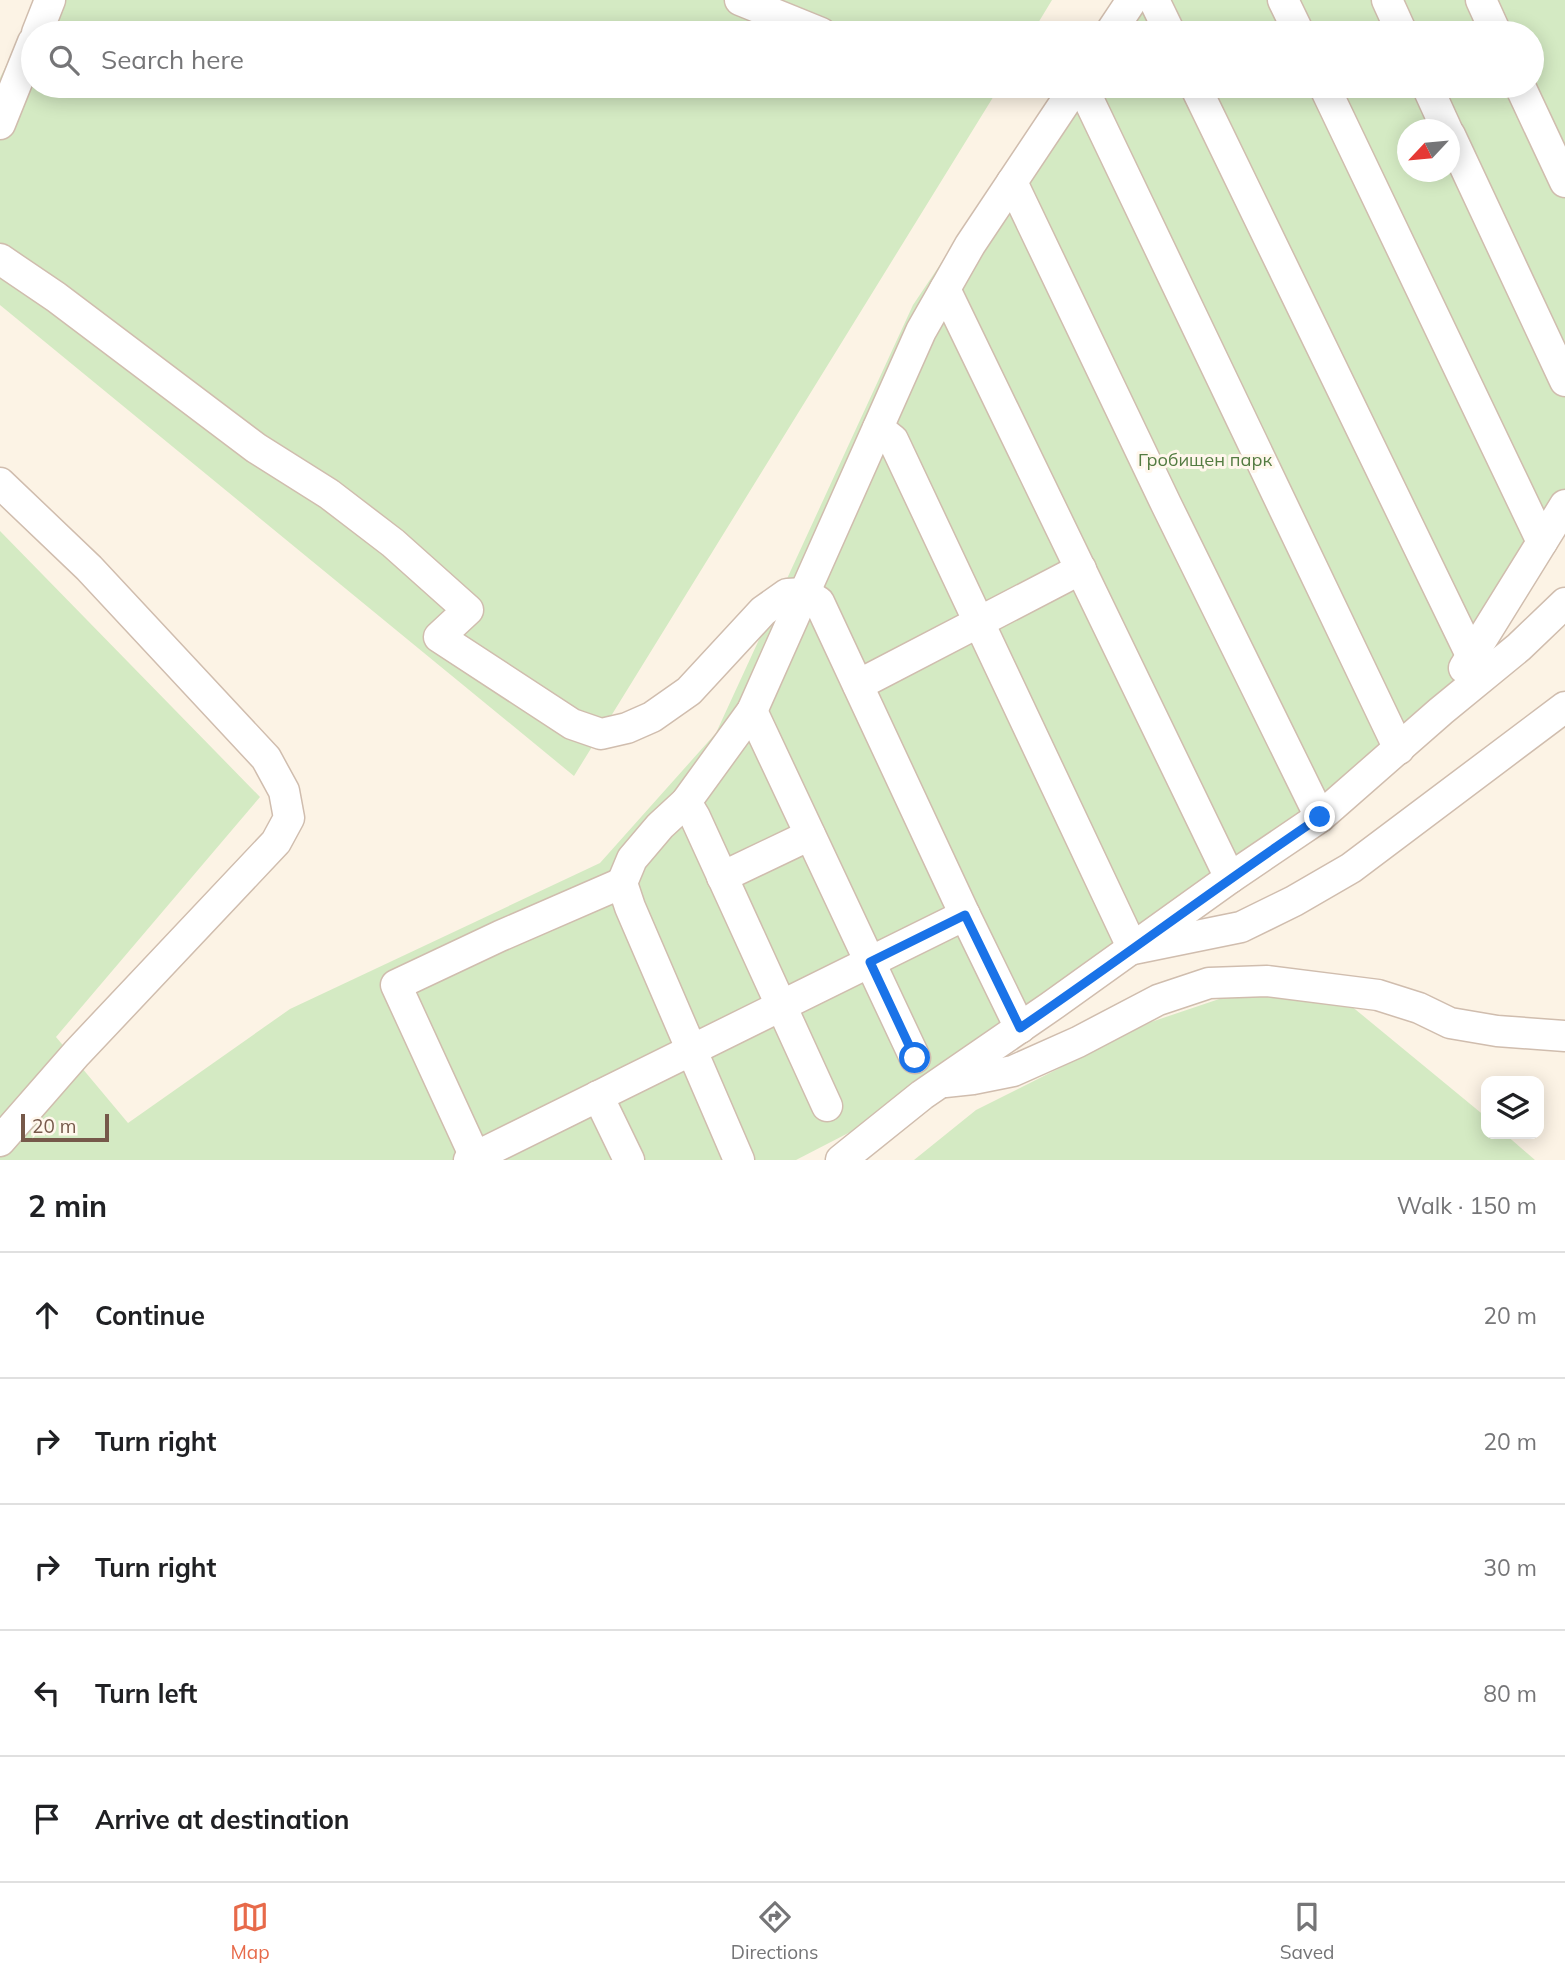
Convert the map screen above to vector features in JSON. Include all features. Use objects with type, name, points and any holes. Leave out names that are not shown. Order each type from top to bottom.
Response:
[{"type":"street","points":[[42,21],[50,0]]},
{"type":"street","points":[[740,0],[792,21]]},
{"type":"street","points":[[1118,21],[1132,0]]},
{"type":"street","points":[[1154,0],[1164,21]]},
{"type":"street","points":[[1283,0],[1293,21]]},
{"type":"street","points":[[1387,0],[1397,21]]},
{"type":"street","points":[[1480,0],[1490,21]]},
{"type":"street","points":[[0,124],[21,72]]},
{"type":"street","points":[[739,1160],[622,883],[632,859],[660,826],[686,803],[751,711],[921,331],[970,245],[1068,98]]},
{"type":"street","points":[[1088,98],[1399,749]]},
{"type":"street","points":[[1201,98],[1471,655]]},
{"type":"street","points":[[1330,98],[1542,542]]},
{"type":"street","points":[[1432,98],[1442,119]]},
{"type":"street","points":[[1526,98],[1565,182]]},
{"type":"street","points":[[1460,156],[1565,382]]},
{"type":"street","points":[[1012,182],[1160,492],[1320,817]]},
{"type":"street","points":[[0,259],[256,448],[329,494],[393,543],[468,610],[439,637],[572,724],[601,734],[627,728],[652,717],[689,691],[763,611],[787,594],[805,593],[819,602],[1020,1028]]},
{"type":"street","points":[[945,289],[1230,878]]},
{"type":"street","points":[[878,428],[892,440],[1133,949]]},
{"type":"street","points":[[0,483],[89,568],[266,758],[284,791],[289,818],[276,842],[76,1054],[0,1141]]},
{"type":"street","points":[[1441,711],[1471,655],[1565,505]]},
{"type":"street","points":[[858,685],[1081,569]]},
{"type":"street","points":[[841,1160],[940,1082],[1320,817],[1519,647],[1565,603]]},
{"type":"street","points":[[1133,949],[1241,927],[1294,901],[1351,868],[1565,707]]},
{"type":"street","points":[[751,711],[915,1058]]},
{"type":"street","points":[[686,803],[695,817],[827,1106]]},
{"type":"street","points":[[722,877],[810,835]]},
{"type":"street","points":[[622,883],[396,985],[472,1158],[965,915]]},
{"type":"street","points":[[940,1082],[973,1079],[1013,1070],[1079,1042],[1158,1000],[1209,983],[1267,981],[1378,995],[1450,1023],[1497,1031],[1565,1036]]},
{"type":"street","points":[[598,1096],[629,1160]]},
{"type":"green space","points":[[38,0],[1052,0],[1039,21],[28,21]]},
{"type":"green space","name":"Гробищен парк","points":[[1118,0],[1565,0],[1565,505],[1441,711],[922,1095],[796,1160],[0,1160],[0,531],[260,797],[56,1037],[128,1123],[290,1009],[600,863],[716,733],[913,305],[1052,98],[1544,98],[1544,21],[1104,21]]},
{"type":"green space","points":[[21,35],[21,98],[993,98],[574,776],[0,305],[0,78]]},
{"type":"green space","points":[[1240,992],[1350,1005],[1481,1113],[1481,1139],[1511,1139],[1535,1160],[914,1160],[976,1110],[1151,1022]]},
{"type":"route","points":[[915,1058],[870,962],[965,915],[1020,1028],[1320,817]]}]
